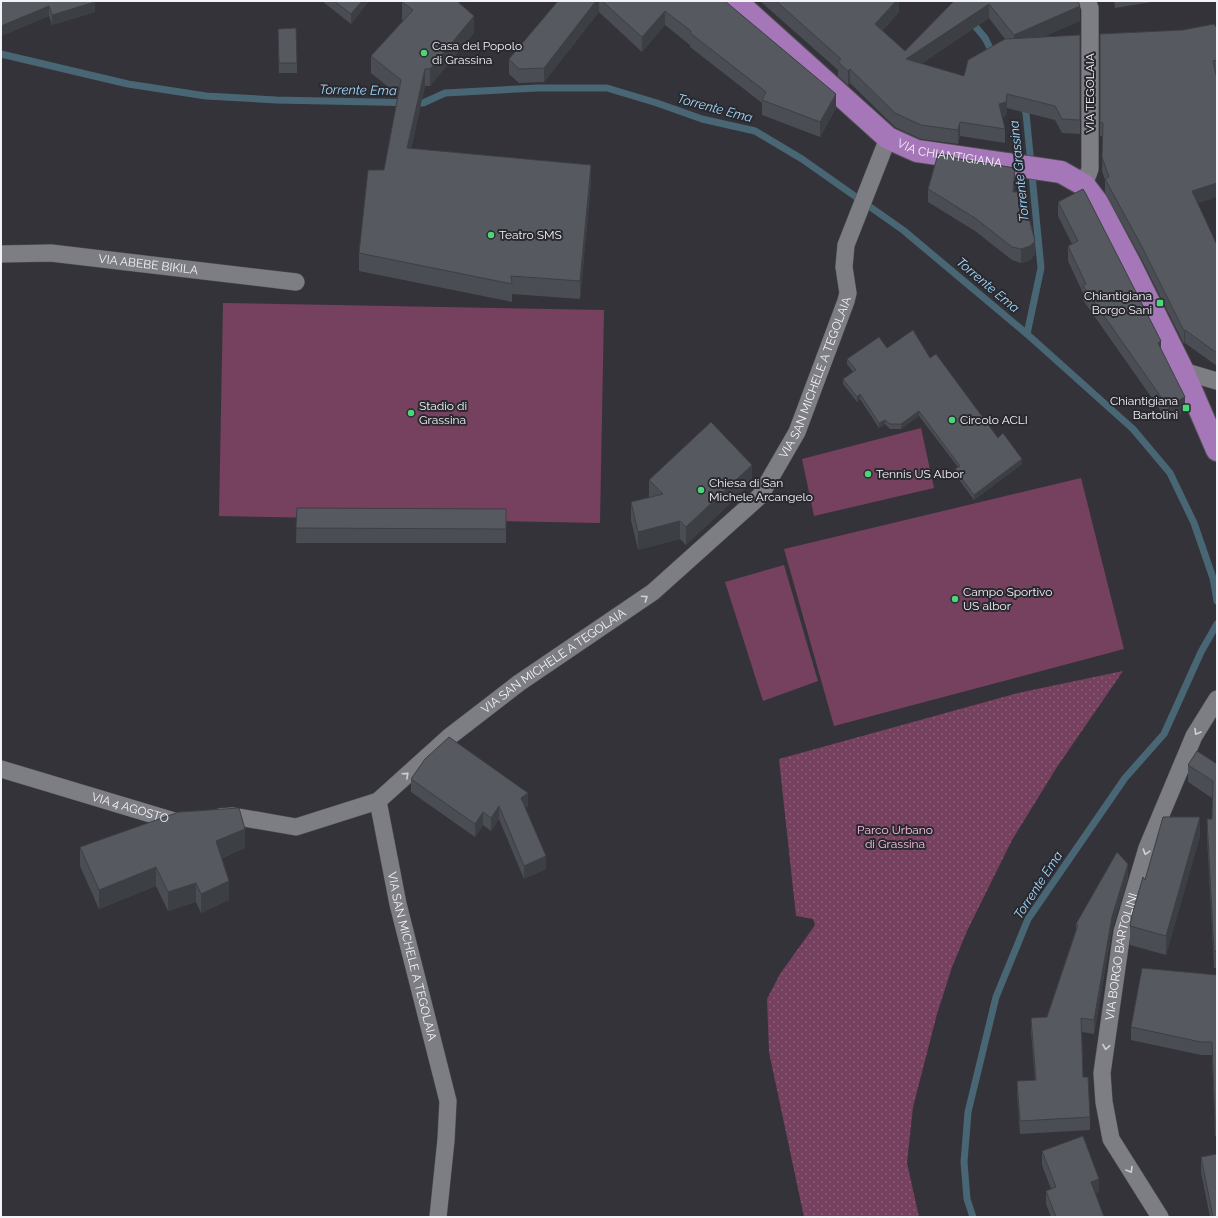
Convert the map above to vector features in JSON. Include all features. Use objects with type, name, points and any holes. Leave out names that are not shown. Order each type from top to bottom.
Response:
[{"type":"main road","name":"VIA CHIANTIGIANA","points":[[736,1],[888,138],[917,151],[1061,172],[1084,185],[1097,202],[1130,264],[1183,371],[1217,450]]},
{"type":"street","name":"VIA TEGOLAIA","points":[[1084,185],[1090,170],[1090,8],[1088,1]]},
{"type":"street","name":"VIA SAN MICHELE A TEGOLAIA","points":[[438,1217],[446,1140],[448,1101],[398,904],[378,801],[449,737],[519,683],[653,592],[760,496],[797,432],[846,301],[848,293],[844,267],[846,245],[852,234],[888,138]]},
{"type":"street","name":"VIA ABEBE BIKILA","points":[[1,254],[51,253],[296,282]]},
{"type":"street","points":[[1183,371],[1217,381]]},
{"type":"street","name":"VIA BORGO BARTOLINI","points":[[1160,1217],[1111,1139],[1104,1102],[1102,1073],[1122,932],[1148,848],[1194,736],[1217,698]]},
{"type":"street","name":"VIA 4 AGOSTO","points":[[1,769],[174,821],[233,816],[296,827],[378,801]]},
{"type":"green space","name":"Stadio di Grassina","points":[[223,303],[604,310],[600,523],[219,516]]},
{"type":"green space","name":"Tennis US Albor","points":[[921,428],[934,488],[814,516],[802,459]]},
{"type":"green space","name":"Campo Sportivo US albor","points":[[1081,478],[1124,649],[834,726],[784,549]]},
{"type":"green space","points":[[784,565],[818,681],[763,701],[725,582]]},
{"type":"green space","name":"Parco Urbano di Grassina","points":[[1123,671],[1057,767],[1012,840],[967,931],[952,967],[937,1014],[913,1107],[907,1163],[919,1217],[804,1217],[769,1052],[767,999],[780,974],[815,925],[813,919],[796,916],[779,759],[1018,693]]},
{"type":"building","points":[[1,1],[95,2],[52,15],[49,6],[1,26]]},
{"type":"building","points":[[334,1],[362,1],[351,14]]},
{"type":"building","points":[[402,1],[457,1],[474,16],[430,69],[425,69],[407,148],[591,165],[580,281],[511,276],[512,284],[359,253],[368,170],[384,170],[401,80],[371,56],[413,10]]},
{"type":"building","points":[[558,1],[596,1],[544,68],[519,69],[509,59]]},
{"type":"building","points":[[602,1],[725,1],[836,94],[820,122],[762,100],[766,92],[690,33],[691,31],[665,11],[642,37]]},
{"type":"building","points":[[776,1],[896,1],[875,24],[905,51],[954,1],[1078,1],[1080,6],[1014,35],[989,4],[906,59],[964,76],[968,60],[1005,39],[1080,35],[1080,120],[1062,119],[1055,106],[1007,94],[1006,102],[999,104],[1005,129],[960,122],[958,130],[921,125],[895,113],[850,69],[848,71],[838,62],[841,59]]},
{"type":"building","points":[[1214,24],[1217,27],[1217,60],[1213,61],[1217,79],[1217,183],[1192,191],[1216,243],[1217,242],[1217,353],[1185,330],[1184,331],[1141,245],[1105,179],[1109,177],[1102,157],[1103,123],[1100,122],[1100,34],[1183,30]]},
{"type":"building","points":[[296,28],[297,63],[279,63],[278,29]]},
{"type":"building","points":[[938,154],[1015,168],[1013,192],[1022,192],[1035,241],[1030,246],[1021,249],[1012,247],[975,218],[928,189]]},
{"type":"building","points":[[1083,189],[1161,341],[1158,343],[1185,397],[1168,407],[1083,286],[1086,284],[1068,246],[1078,241],[1058,202]]},
{"type":"building","name":"Circolo ACLI","points":[[913,330],[930,358],[936,354],[998,438],[1003,433],[1022,459],[974,495],[955,469],[960,466],[919,411],[901,424],[890,424],[885,420],[879,423],[860,394],[857,397],[843,379],[856,370],[847,359],[879,337],[887,348]]},
{"type":"building","name":"Chiesa di San Michele Arcangelo","points":[[711,422],[752,465],[686,527],[680,521],[638,532],[631,502],[663,494],[649,480]]},
{"type":"building","points":[[297,508],[506,509],[506,529],[296,528]]},
{"type":"building","points":[[449,737],[528,793],[521,798],[546,856],[524,866],[499,806],[491,818],[483,812],[475,824],[411,779],[425,759]]},
{"type":"building","points":[[1197,751],[1217,764],[1217,952],[1214,951],[1207,819],[1212,819],[1213,781],[1188,765]]},
{"type":"building","points":[[239,808],[245,829],[216,841],[229,881],[201,894],[196,883],[168,892],[156,867],[99,890],[80,847],[179,812]]},
{"type":"building","points":[[1163,817],[1200,817],[1166,936],[1130,926],[1143,877],[1145,880]]},
{"type":"building","points":[[1117,852],[1128,864],[1112,917],[1094,1020],[1081,1018],[1083,1077],[1088,1077],[1090,1117],[1020,1121],[1017,1081],[1036,1080],[1031,1018],[1047,1017],[1078,925],[1076,924]]},
{"type":"building","points":[[1142,968],[1217,975],[1217,1123],[1215,1123],[1212,1042],[1201,1042],[1131,1027]]},
{"type":"building","points":[[1083,1136],[1099,1179],[1091,1182],[1104,1217],[1056,1217],[1046,1191],[1056,1187],[1042,1151]]},
{"type":"building","points":[[1217,1154],[1217,1217],[1213,1217],[1201,1157]]},
{"type":"waterway","name":"Torrente Grassina","points":[[970,20],[985,38],[994,56]]},
{"type":"waterway","name":"Torrente Ema","points":[[1,54],[128,84],[206,96],[276,100],[423,103],[445,93],[538,88],[607,88],[657,103],[702,119],[755,131],[802,159],[903,230],[1027,334],[1133,429],[1170,473],[1194,523],[1213,578],[1217,601]]},
{"type":"waterway","name":"Torrente Grassina","points":[[1022,105],[1026,113],[1041,268],[1027,334]]},
{"type":"waterway","name":"Torrente Ema","points":[[973,1217],[967,1199],[964,1162],[968,1112],[996,997],[1028,919],[1125,778],[1164,734],[1201,652],[1217,624]]},
{"type":"place","name":"Casa del Popolo di Grassina","points":[[424,53]]},
{"type":"place","name":"Teatro SMS","points":[[491,235]]},
{"type":"place","name":"Chiantigiana Borgo Sani","points":[[1160,303]]},
{"type":"place","name":"Chiantigiana Bartolini","points":[[1186,408]]},
{"type":"place","name":"Stadio di Grassina","points":[[411,413]]},
{"type":"place","name":"Circolo ACLI","points":[[952,420]]},
{"type":"place","name":"Tennis US Albor","points":[[868,474]]},
{"type":"place","name":"Chiesa di San Michele Arcangelo","points":[[701,490]]},
{"type":"place","name":"Campo Sportivo US albor","points":[[955,599]]}]
